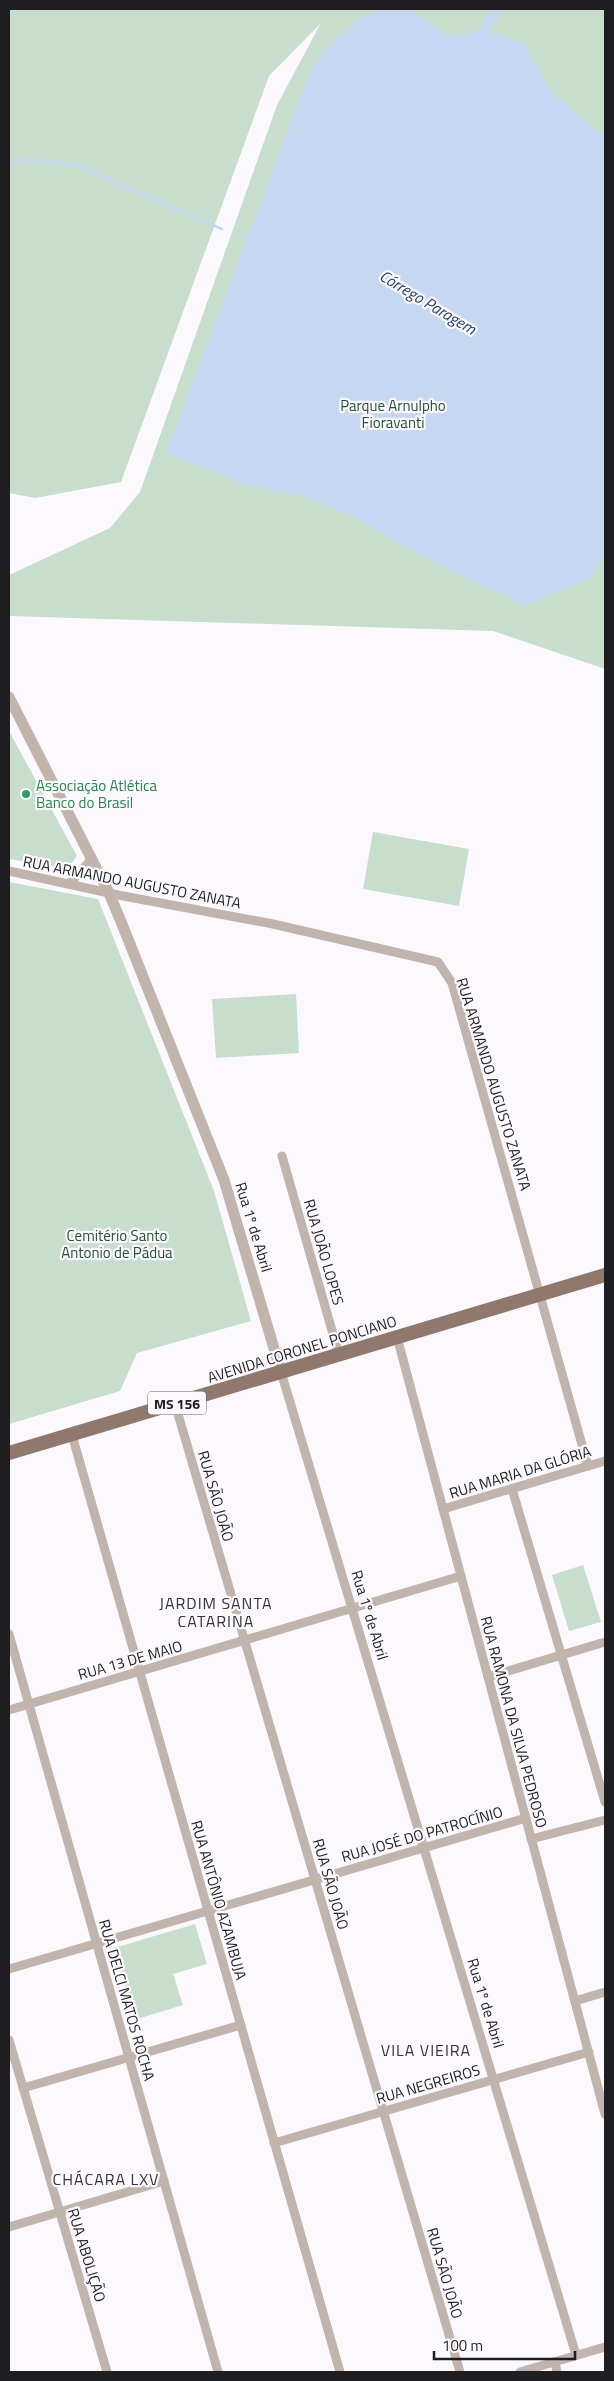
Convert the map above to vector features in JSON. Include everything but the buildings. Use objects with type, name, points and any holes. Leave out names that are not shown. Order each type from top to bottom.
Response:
[{"type":"main road","name":"AVENIDA CORONEL PONCIANO","points":[[9,1454],[605,1275]]},
{"type":"street","name":"Rua 1º de Abril","points":[[9,697],[109,893],[224,1180],[576,2356]]},
{"type":"street","points":[[70,883],[91,860]]},
{"type":"street","name":"RUA ARMANDO AUGUSTO ZANATA","points":[[9,871],[109,893],[273,924],[438,962],[452,983],[588,1466]]},
{"type":"street","name":"RUA JOÃO LOPES","points":[[282,1156],[339,1355]]},
{"type":"street","name":"RUA RAMONA DA SILVA PEDROSO","points":[[397,1337],[605,2114]]},
{"type":"street","name":"RUA SÃO JOÃO","points":[[175,1404],[460,2372]]},
{"type":"street","name":"RUA ANTÔNIO AZAMBUJA","points":[[72,1434],[340,2372]]},
{"type":"street","name":"RUA MARIA DA GLÓRIA","points":[[443,1509],[605,1461]]},
{"type":"street","points":[[512,1489],[605,1802]]},
{"type":"street","name":"RUA 13 DE MAIO","points":[[9,1710],[461,1576]]},
{"type":"street","name":"RUA DELCI MATOS ROCHA","points":[[9,1634],[218,2372]]},
{"type":"street","points":[[488,1677],[605,1642]]},
{"type":"street","name":"RUA JOSÉ DO PATROCÍNIO","points":[[9,1969],[526,1818]]},
{"type":"street","points":[[531,1839],[605,1820]]},
{"type":"street","points":[[575,2001],[605,1992]]},
{"type":"street","points":[[23,2088],[240,2025]]},
{"type":"street","name":"RUA ABOLIÇÃO","points":[[9,2040],[108,2372]]},
{"type":"street","name":"RUA NEGREIROS","points":[[274,2143],[588,2052]]},
{"type":"street","points":[[9,2227],[164,2181]]},
{"type":"street","points":[[520,2372],[605,2347]]},
{"type":"street","points":[[554,2362],[557,2372]]},
{"type":"green space","name":"Parque Arnulpho Fioravanti","points":[[9,9],[605,9],[605,669],[493,631],[9,616],[9,575],[110,528],[140,492],[277,105],[321,23],[269,76],[121,482],[35,498],[9,493]]},
{"type":"green space","name":"Associação Atlética Banco do Brasil","points":[[9,731],[77,856],[67,869],[9,859]]},
{"type":"green space","points":[[373,832],[469,849],[459,906],[363,889]]},
{"type":"green space","name":"Cemitério Santo Antonio de Pádua","points":[[9,882],[98,899],[214,1191],[251,1321],[137,1353],[120,1391],[9,1424]]},
{"type":"green space","points":[[296,994],[299,1053],[216,1058],[212,999]]},
{"type":"green space","points":[[583,1565],[601,1622],[569,1631],[552,1575]]},
{"type":"green space","points":[[195,1924],[207,1964],[173,1974],[183,2005],[134,2020],[114,1948]]},
{"type":"water","name":"Parque Arnulpho Fioravanti","points":[[390,9],[408,9],[448,35],[484,30],[524,43],[551,92],[605,137],[605,554],[589,579],[523,606],[504,594],[479,585],[392,540],[355,517],[305,497],[245,485],[166,453],[312,66],[336,39],[366,15]]},
{"type":"waterway","points":[[484,30],[497,9]]},
{"type":"waterway","name":"Córrego Paragem","points":[[9,161],[21,159],[76,165],[222,229]]},
{"type":"waterway","name":"Córrego Paragem","points":[[243,236],[251,239]]},
{"type":"place","name":"Associação Atlética Banco do Brasil","points":[[26,794]]},
{"type":"district","name":"JARDIM SANTA CATARINA","points":[[216,1612]]},
{"type":"district","name":"VILA VIEIRA","points":[[426,2050]]},
{"type":"district","name":"CHÁCARA LXV","points":[[106,2179]]}]
